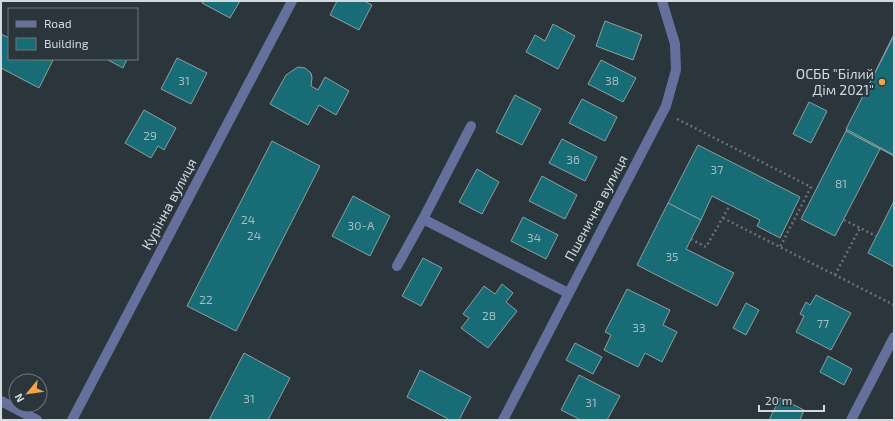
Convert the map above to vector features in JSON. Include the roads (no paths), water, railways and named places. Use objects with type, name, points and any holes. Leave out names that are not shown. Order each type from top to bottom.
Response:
[{"type":"street","name":"Курінна вулиця","points":[[72,420],[292,1]]},
{"type":"street","name":"Пшенична вулиця","points":[[503,420],[663,112],[676,70],[675,44],[662,1]]},
{"type":"street","points":[[397,266],[472,126]]},
{"type":"street","points":[[423,219],[568,293]]},
{"type":"street","points":[[851,420],[894,337]]},
{"type":"street","points":[[1,401],[37,420]]},
{"type":"place","name":"ОСББ \"Білий Дім 2021\"","points":[[882,82]]}]
